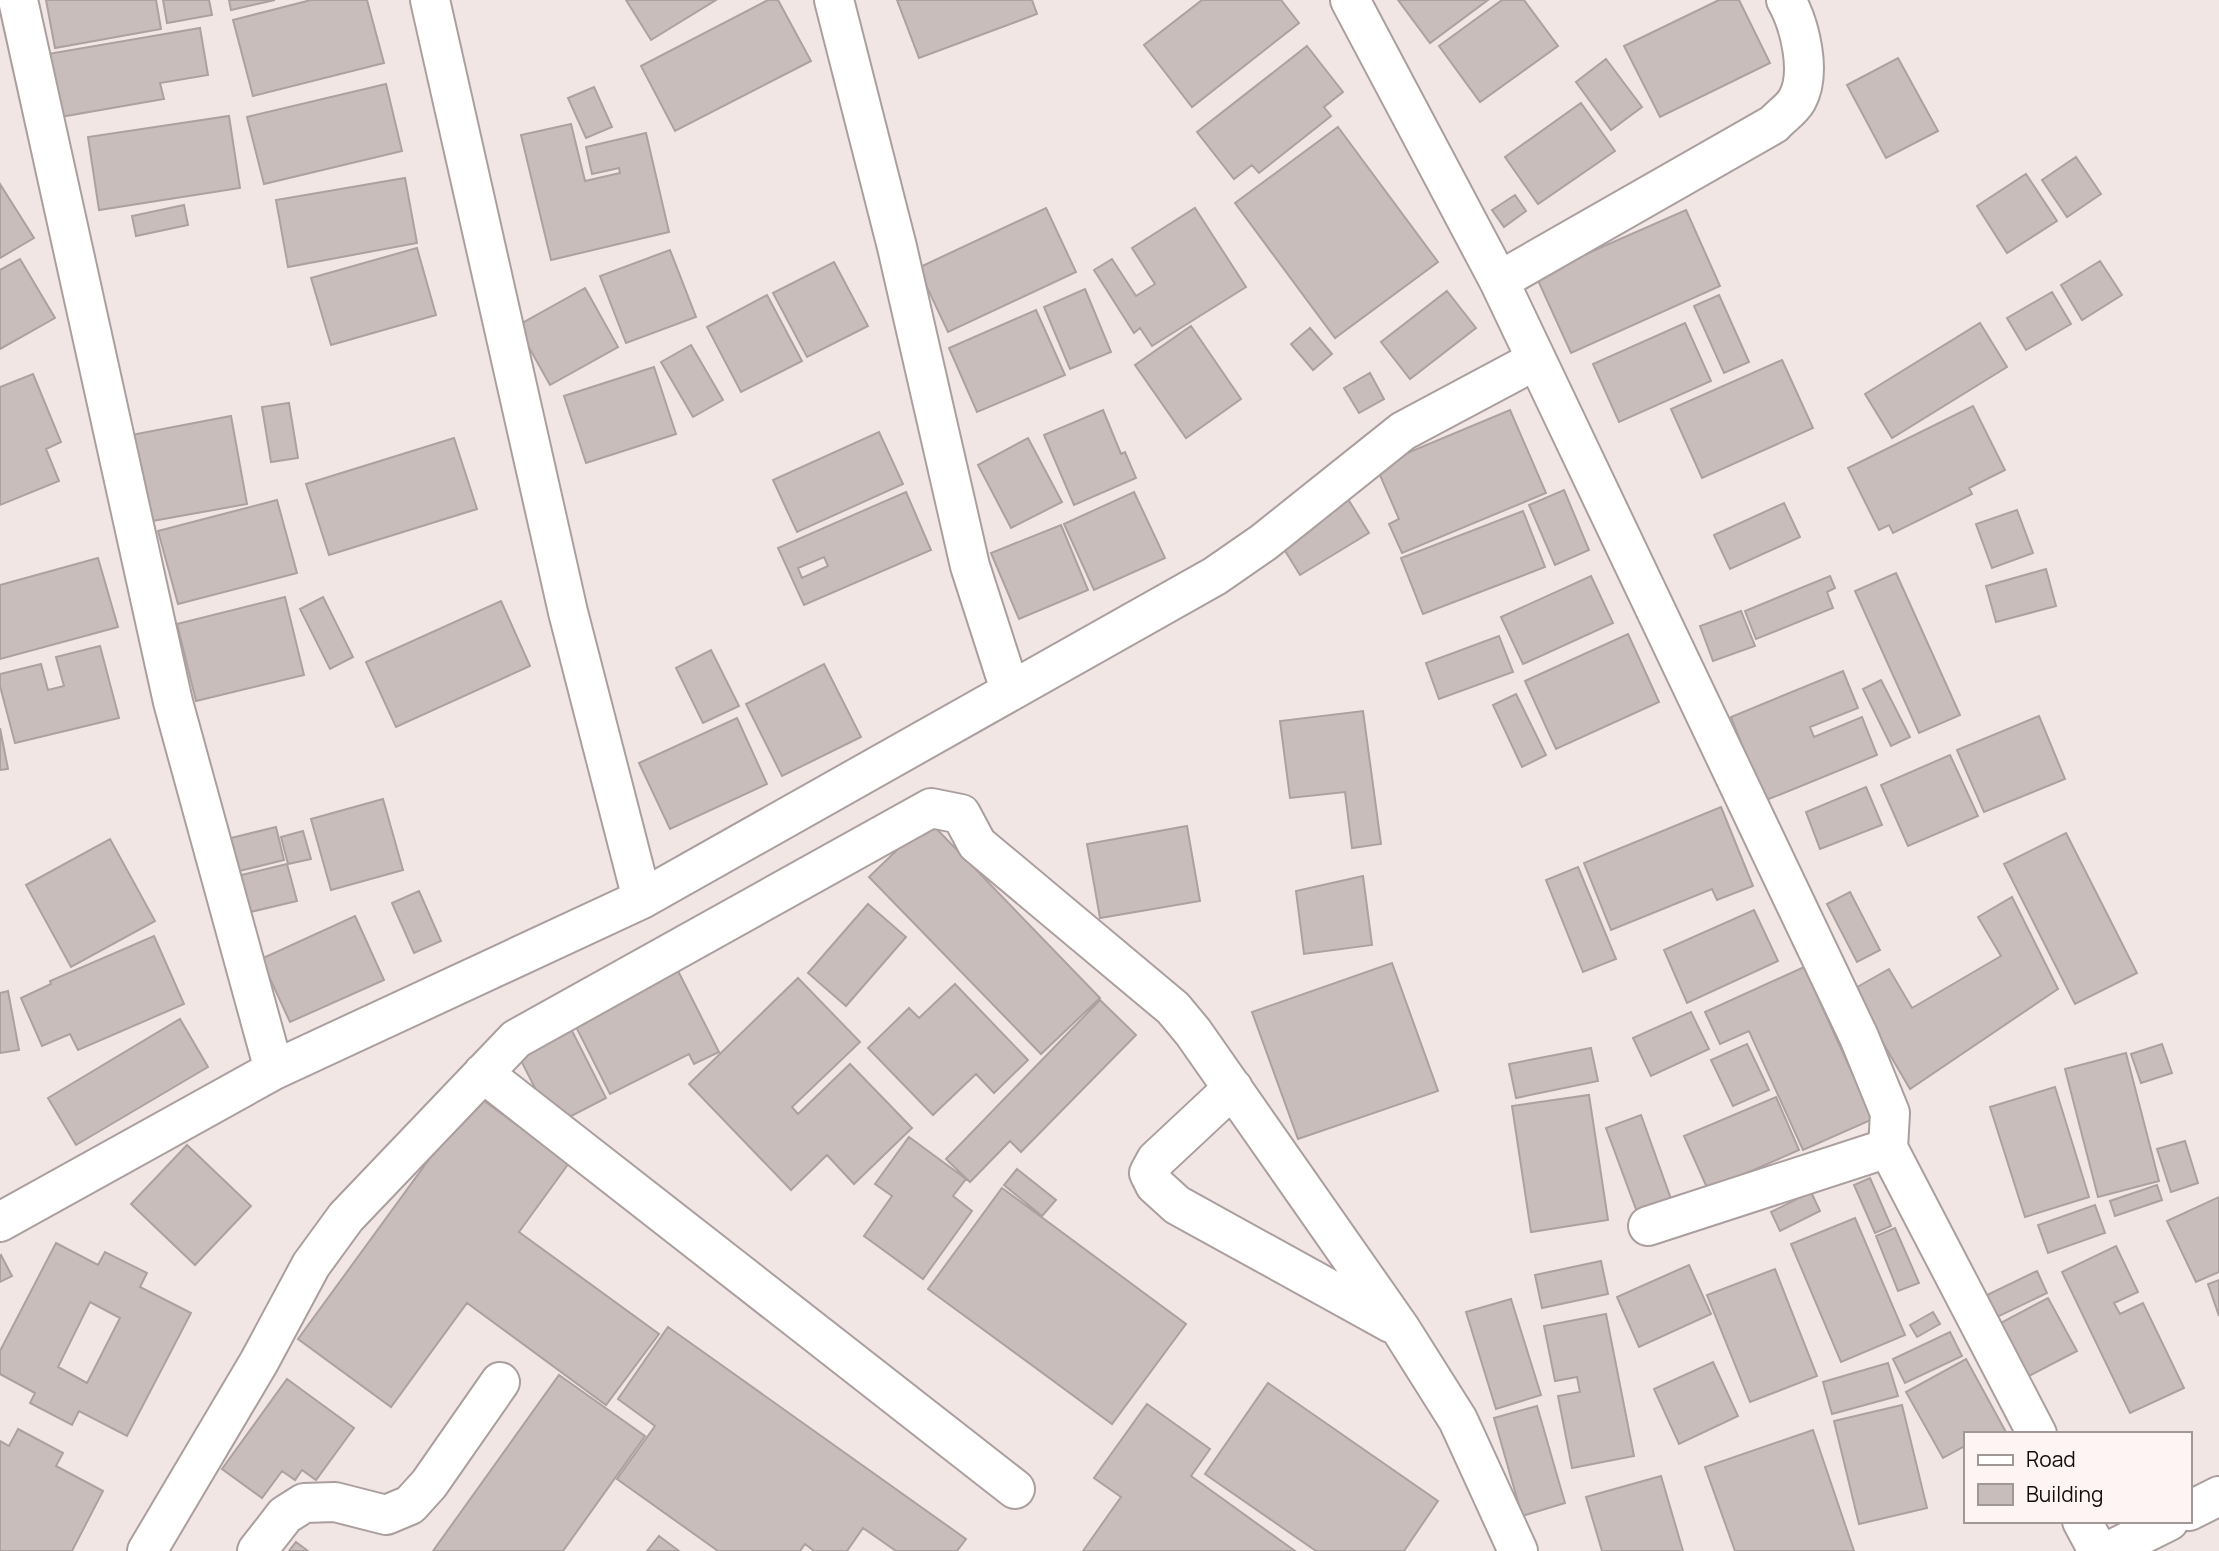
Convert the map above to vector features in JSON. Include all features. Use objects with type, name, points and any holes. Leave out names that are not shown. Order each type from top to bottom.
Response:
[{"type":"main road","points":[[18,0],[173,702],[274,1070]]},
{"type":"main road","points":[[430,0],[568,612],[642,899]]},
{"type":"main road","points":[[834,0],[897,247],[970,566],[1010,690]]},
{"type":"main road","points":[[1350,0],[1499,281],[1859,1037],[1890,1113],[1888,1148],[2036,1432]]},
{"type":"main road","points":[[1499,281],[1774,124],[1797,101],[1803,74],[1797,21],[1786,0]]},
{"type":"main road","points":[[0,1222],[274,1070],[642,899],[1215,576],[1264,542],[1403,431],[1536,360]]},
{"type":"main road","points":[[146,1551],[259,1362],[311,1265],[345,1217],[516,1040],[931,808],[961,814],[977,844],[1173,1008],[1233,1088],[1400,1328],[1458,1420],[1517,1551]]},
{"type":"main road","points":[[483,1073],[1015,1489]]},
{"type":"main road","points":[[1233,1088],[1156,1160],[1149,1172],[1154,1185],[1177,1205],[1400,1328]]},
{"type":"main road","points":[[1648,1226],[1888,1148]]},
{"type":"main road","points":[[257,1551],[285,1515],[304,1503],[335,1502],[386,1515],[410,1505],[429,1484],[500,1382]]},
{"type":"main road","points":[[2191,1510],[2219,1496]]},
{"type":"main road","points":[[2083,1523],[2098,1551]]},
{"type":"main road","points":[[2109,1551],[2165,1523]]},
{"type":"building","points":[[46,0],[156,0],[161,29],[55,48]]},
{"type":"building","points":[[163,0],[209,0],[212,15],[167,23]]},
{"type":"building","points":[[229,0],[275,0],[231,10]]},
{"type":"building","points":[[311,0],[367,0],[384,63],[253,96],[233,20]]},
{"type":"building","points":[[626,0],[716,0],[651,40]]},
{"type":"building","points":[[768,0],[778,0],[811,61],[675,131],[641,66]]},
{"type":"building","points":[[897,0],[1032,0],[1037,14],[919,58]]},
{"type":"building","points":[[1202,0],[1281,0],[1299,23],[1192,107],[1144,45]]},
{"type":"building","points":[[1398,0],[1488,0],[1430,43]]},
{"type":"building","points":[[1502,0],[1524,0],[1558,46],[1480,102],[1439,46]]},
{"type":"building","points":[[1719,0],[1739,0],[1770,63],[1660,117],[1624,46]]},
{"type":"building","points":[[200,28],[208,75],[160,83],[164,99],[60,117],[48,54]]},
{"type":"building","points":[[1307,46],[1343,92],[1324,107],[1331,116],[1259,173],[1252,165],[1234,179],[1197,132]]},
{"type":"building","points":[[1898,58],[1938,131],[1886,158],[1847,85]]},
{"type":"building","points":[[1606,59],[1642,107],[1611,130],[1576,82]]},
{"type":"building","points":[[386,84],[402,151],[264,184],[247,117]]},
{"type":"building","points":[[594,87],[612,127],[586,138],[568,98]]},
{"type":"building","points":[[1581,103],[1615,151],[1538,204],[1505,157]]},
{"type":"building","points":[[229,116],[240,188],[99,210],[88,137]]},
{"type":"building","points":[[571,124],[585,181],[620,173],[619,168],[592,174],[586,147],[646,133],[669,232],[551,260],[521,135]]},
{"type":"building","points":[[1338,127],[1438,262],[1335,338],[1235,203]]},
{"type":"building","points":[[2076,157],[2101,194],[2067,217],[2042,180]]},
{"type":"building","points":[[2026,174],[2057,221],[2007,253],[1977,206]]},
{"type":"building","points":[[405,178],[417,243],[288,267],[276,200]]},
{"type":"building","points":[[0,184],[34,238],[0,258]]},
{"type":"building","points":[[1515,195],[1526,211],[1504,227],[1492,210]]},
{"type":"building","points":[[184,205],[188,225],[136,236],[132,216]]},
{"type":"building","points":[[1046,208],[1076,272],[948,332],[918,268]]},
{"type":"building","points":[[1195,208],[1246,287],[1152,346],[1140,328],[1134,333],[1094,270],[1112,259],[1136,296],[1155,284],[1132,248]]},
{"type":"building","points":[[1686,210],[1720,286],[1571,353],[1536,276]]},
{"type":"building","points":[[417,248],[436,315],[331,345],[311,278]]},
{"type":"building","points":[[670,250],[696,317],[626,343],[600,276]]},
{"type":"building","points":[[20,259],[55,318],[0,349],[0,270]]},
{"type":"building","points":[[2100,261],[2122,295],[2082,320],[2061,285]]},
{"type":"building","points":[[834,262],[868,326],[807,357],[773,293]]},
{"type":"building","points":[[585,288],[618,347],[550,385],[517,326]]},
{"type":"building","points":[[1085,289],[1111,352],[1070,369],[1044,307]]},
{"type":"building","points":[[1447,291],[1476,328],[1410,379],[1381,342]]},
{"type":"building","points":[[2052,292],[2071,324],[2026,350],[2007,318]]},
{"type":"building","points":[[767,295],[802,361],[741,392],[707,327]]},
{"type":"building","points":[[1719,295],[1749,362],[1724,373],[1694,306]]},
{"type":"building","points":[[1036,310],[1065,375],[977,412],[949,348]]},
{"type":"building","points":[[1685,323],[1711,381],[1619,422],[1593,364]]},
{"type":"building","points":[[1980,323],[2007,367],[1892,438],[1865,394]]},
{"type":"building","points":[[1191,326],[1241,399],[1186,438],[1135,365]]},
{"type":"building","points":[[1310,328],[1332,354],[1313,370],[1291,344]]},
{"type":"building","points":[[691,345],[723,400],[693,417],[661,362]]},
{"type":"building","points":[[1782,360],[1813,428],[1702,478],[1671,409]]},
{"type":"building","points":[[654,367],[676,434],[586,463],[564,396]]},
{"type":"building","points":[[1370,373],[1384,399],[1359,413],[1344,388]]},
{"type":"building","points":[[33,374],[61,442],[46,449],[59,481],[0,505],[0,387]]},
{"type":"building","points":[[289,403],[298,458],[271,462],[262,407]]},
{"type":"building","points":[[1973,406],[2005,470],[1969,488],[1972,494],[1893,533],[1889,525],[1879,530],[1848,468]]},
{"type":"building","points":[[1103,410],[1121,454],[1125,452],[1136,478],[1074,505],[1044,435]]},
{"type":"building","points":[[1510,410],[1546,493],[1402,553],[1389,524],[1399,519],[1376,466]]},
{"type":"building","points":[[231,416],[247,504],[141,523],[126,436]]},
{"type":"building","points":[[879,432],[903,484],[797,532],[773,480]]},
{"type":"building","points":[[454,438],[477,509],[329,555],[306,484]]},
{"type":"building","points":[[1028,438],[1062,502],[1011,528],[978,465]]},
{"type":"building","points":[[1564,490],[1589,550],[1555,565],[1529,505]]},
{"type":"building","points":[[906,492],[931,550],[804,605],[778,548]],"holes":[[[824,557],[828,566],[802,578],[798,568]]]},
{"type":"building","points":[[1134,492],[1165,558],[1094,590],[1064,524]]},
{"type":"building","points":[[1348,499],[1369,533],[1300,575],[1279,541]]},
{"type":"building","points":[[277,500],[297,573],[178,604],[158,531]]},
{"type":"building","points":[[1784,503],[1800,537],[1730,569],[1714,535]]},
{"type":"building","points":[[2017,510],[2033,553],[1992,568],[1976,524]]},
{"type":"building","points":[[1523,511],[1545,567],[1423,614],[1401,558]]},
{"type":"building","points":[[1061,525],[1088,590],[1019,619],[991,553]]},
{"type":"building","points":[[98,558],[118,627],[0,659],[0,585]]},
{"type":"building","points":[[2046,569],[2056,606],[1996,622],[1986,586]]},
{"type":"building","points":[[1896,573],[1960,715],[1919,733],[1855,591]]},
{"type":"building","points":[[1591,576],[1613,623],[1523,664],[1501,617]]},
{"type":"building","points":[[1830,576],[1835,588],[1827,592],[1833,608],[1756,639],[1745,611]]},
{"type":"building","points":[[285,597],[304,675],[196,701],[177,624]]},
{"type":"building","points":[[323,597],[353,657],[330,669],[300,609]]},
{"type":"building","points":[[501,601],[530,666],[396,727],[366,662]]},
{"type":"building","points":[[1741,611],[1755,646],[1713,661],[1700,626]]},
{"type":"building","points":[[1628,634],[1659,702],[1556,749],[1525,681]]},
{"type":"building","points":[[1499,636],[1513,672],[1439,699],[1426,663]]},
{"type":"building","points":[[100,646],[119,718],[15,743],[0,686],[0,674],[41,664],[48,690],[64,686],[56,657]]},
{"type":"building","points":[[711,650],[739,706],[703,723],[676,668]]},
{"type":"building","points":[[824,664],[861,737],[782,776],[746,704]]},
{"type":"building","points":[[1843,671],[1858,708],[1810,727],[1814,737],[1862,717],[1877,755],[1764,801],[1731,717]]},
{"type":"building","points":[[1881,680],[1910,737],[1891,746],[1863,689]]},
{"type":"building","points":[[1516,694],[1546,755],[1522,767],[1493,705]]},
{"type":"building","points":[[1363,711],[1381,844],[1352,848],[1345,792],[1290,798],[1280,721]]},
{"type":"building","points":[[2039,716],[2065,779],[1984,812],[1957,750]]},
{"type":"building","points":[[737,718],[767,784],[670,829],[639,763]]},
{"type":"building","points":[[0,728],[8,769],[0,770]]},
{"type":"building","points":[[1950,755],[1978,816],[1908,846],[1881,785]]},
{"type":"building","points":[[1866,787],[1882,825],[1820,849],[1806,812]]},
{"type":"building","points":[[383,799],[403,870],[331,890],[311,819]]},
{"type":"building","points":[[1721,807],[1753,886],[1717,900],[1712,889],[1611,930],[1584,863]]},
{"type":"building","points":[[928,820],[1100,998],[1041,1054],[869,877]]},
{"type":"building","points":[[1187,826],[1200,901],[1100,918],[1087,844]]},
{"type":"building","points":[[276,827],[284,860],[235,872],[227,839]]},
{"type":"building","points":[[303,831],[311,859],[288,864],[281,837]]},
{"type":"building","points":[[2066,833],[2137,973],[2075,1004],[2004,864]]},
{"type":"building","points":[[110,839],[155,921],[71,967],[26,885]]},
{"type":"building","points":[[287,864],[297,901],[246,913],[237,876]]},
{"type":"building","points":[[1578,867],[1616,959],[1583,972],[1546,880]]},
{"type":"building","points":[[1363,876],[1372,945],[1304,954],[1296,891]]},
{"type":"building","points":[[419,891],[441,941],[414,953],[392,903]]},
{"type":"building","points":[[1850,892],[1880,950],[1857,962],[1827,904]]},
{"type":"building","points":[[2012,897],[2058,989],[1910,1089],[1852,990],[1889,969],[1912,1008],[2001,956],[1978,917]]},
{"type":"building","points":[[868,904],[906,937],[846,1006],[808,973]]},
{"type":"building","points":[[1754,910],[1778,961],[1687,1003],[1664,950]]},
{"type":"building","points":[[355,916],[384,980],[290,1022],[261,959]]},
{"type":"building","points":[[154,936],[184,1004],[78,1050],[70,1034],[42,1046],[21,998],[51,984],[50,981]]},
{"type":"building","points":[[674,963],[719,1052],[694,1064],[689,1054],[610,1094],[570,1015]]},
{"type":"building","points":[[1392,963],[1438,1091],[1298,1139],[1252,1012]]},
{"type":"building","points":[[1804,967],[1873,1119],[1803,1150],[1749,1031],[1720,1044],[1705,1012]]},
{"type":"building","points":[[798,978],[860,1042],[792,1107],[798,1114],[850,1064],[912,1128],[854,1184],[827,1155],[791,1190],[689,1084]]},
{"type":"building","points":[[955,984],[1028,1060],[994,1093],[976,1074],[933,1115],[868,1048],[909,1008],[919,1018]]},
{"type":"building","points":[[8,991],[19,1050],[0,1053],[0,993]]},
{"type":"building","points":[[1100,1000],[1136,1035],[1021,1152],[1010,1141],[970,1182],[946,1159]]},
{"type":"building","points":[[1691,1012],[1709,1049],[1651,1076],[1633,1038]]},
{"type":"building","points":[[180,1019],[208,1067],[76,1145],[48,1098]]},
{"type":"building","points":[[567,1021],[606,1098],[554,1125],[514,1047]]},
{"type":"building","points":[[1747,1044],[1769,1090],[1733,1106],[1711,1060]]},
{"type":"building","points":[[2162,1044],[2172,1073],[2141,1083],[2131,1054]]},
{"type":"building","points":[[1591,1048],[1598,1081],[1516,1098],[1509,1064]]},
{"type":"building","points":[[2126,1053],[2159,1181],[2098,1197],[2065,1069]]},
{"type":"building","points":[[2055,1087],[2089,1197],[2025,1217],[1990,1107]]},
{"type":"building","points":[[476,1095],[569,1163],[519,1232],[659,1334],[606,1405],[467,1303],[391,1407],[298,1339]]},
{"type":"building","points":[[1589,1095],[1608,1220],[1531,1232],[1512,1106]]},
{"type":"building","points":[[1776,1097],[1799,1150],[1708,1190],[1684,1136]]},
{"type":"building","points":[[1641,1115],[1671,1199],[1637,1212],[1606,1128]]},
{"type":"building","points":[[909,1137],[966,1179],[953,1196],[972,1211],[923,1279],[864,1236],[892,1196],[875,1184]]},
{"type":"building","points":[[2185,1141],[2198,1183],[2171,1192],[2157,1149]]},
{"type":"building","points":[[187,1145],[251,1206],[195,1265],[131,1204]]},
{"type":"building","points":[[1017,1169],[1056,1200],[1042,1216],[1004,1185]]},
{"type":"building","points":[[1870,1178],[1891,1226],[1875,1233],[1854,1185]]},
{"type":"building","points":[[2157,1185],[2162,1200],[2115,1216],[2110,1201]]},
{"type":"building","points":[[1002,1188],[1186,1324],[1112,1424],[928,1289]]},
{"type":"building","points":[[1811,1192],[1820,1211],[1780,1231],[1771,1212]]},
{"type":"building","points":[[2219,1197],[2219,1272],[2196,1282],[2167,1221]]},
{"type":"building","points":[[2095,1205],[2105,1233],[2048,1253],[2038,1225]]},
{"type":"building","points":[[1855,1218],[1905,1335],[1841,1362],[1791,1244]]},
{"type":"building","points":[[1895,1228],[1919,1283],[1898,1291],[1876,1236]]},
{"type":"building","points":[[56,1243],[98,1265],[105,1252],[147,1273],[140,1287],[191,1313],[127,1436],[79,1411],[72,1425],[30,1403],[35,1393],[0,1374],[0,1351]],"holes":[[[90,1302],[120,1318],[87,1383],[58,1367]]]},
{"type":"building","points":[[2116,1246],[2138,1292],[2114,1303],[2120,1314],[2143,1303],[2184,1388],[2130,1413],[2062,1272]]},
{"type":"building","points":[[0,1256],[12,1276],[0,1282]]},
{"type":"building","points":[[1601,1261],[1608,1294],[1542,1308],[1535,1275]]},
{"type":"building","points":[[1689,1265],[1711,1314],[1639,1347],[1617,1297]]},
{"type":"building","points":[[1775,1269],[1817,1376],[1750,1402],[1707,1295]]},
{"type":"building","points":[[2037,1271],[2047,1293],[1993,1319],[1983,1297]]},
{"type":"building","points":[[2219,1280],[2219,1316],[2208,1284]]},
{"type":"building","points":[[2048,1298],[2077,1351],[2025,1378],[1997,1325]]},
{"type":"building","points":[[1511,1299],[1541,1395],[1496,1409],[1466,1312]]},
{"type":"building","points":[[1933,1312],[1940,1324],[1917,1337],[1910,1325]]},
{"type":"building","points":[[1606,1314],[1634,1456],[1572,1468],[1558,1396],[1580,1392],[1577,1377],[1555,1381],[1544,1326]]},
{"type":"building","points":[[668,1327],[966,1539],[957,1551],[896,1551],[863,1528],[847,1551],[814,1551],[805,1544],[800,1551],[718,1551],[617,1479],[655,1426],[618,1399]]},
{"type":"building","points":[[1950,1332],[1962,1356],[1905,1383],[1893,1359]]},
{"type":"building","points":[[1966,1359],[2006,1432],[1964,1432],[1964,1447],[1943,1458],[1906,1392]]},
{"type":"building","points":[[1713,1362],[1738,1416],[1679,1444],[1654,1389]]},
{"type":"building","points":[[1888,1363],[1898,1396],[1832,1414],[1823,1382]]},
{"type":"building","points":[[559,1375],[645,1436],[563,1551],[433,1551]]},
{"type":"building","points":[[287,1379],[354,1428],[316,1480],[302,1470],[295,1480],[282,1471],[262,1498],[222,1469]]},
{"type":"building","points":[[1268,1383],[1438,1501],[1404,1551],[1316,1551],[1205,1474]]},
{"type":"building","points":[[1147,1404],[1210,1449],[1191,1476],[1295,1551],[1083,1551],[1121,1497],[1094,1478]]},
{"type":"building","points":[[1902,1405],[1927,1508],[1859,1524],[1834,1421]]},
{"type":"building","points":[[1537,1406],[1565,1503],[1522,1516],[1494,1418]]},
{"type":"building","points":[[18,1429],[63,1453],[56,1466],[103,1491],[72,1551],[0,1551],[0,1441],[9,1446]]},
{"type":"building","points":[[1813,1430],[1854,1551],[1735,1551],[1705,1467]]},
{"type":"building","points":[[1661,1476],[1683,1551],[1602,1551],[1586,1497]]},
{"type":"building","points":[[659,1536],[679,1551],[647,1551]]},
{"type":"building","points":[[296,1542],[308,1551],[289,1551]]}]
